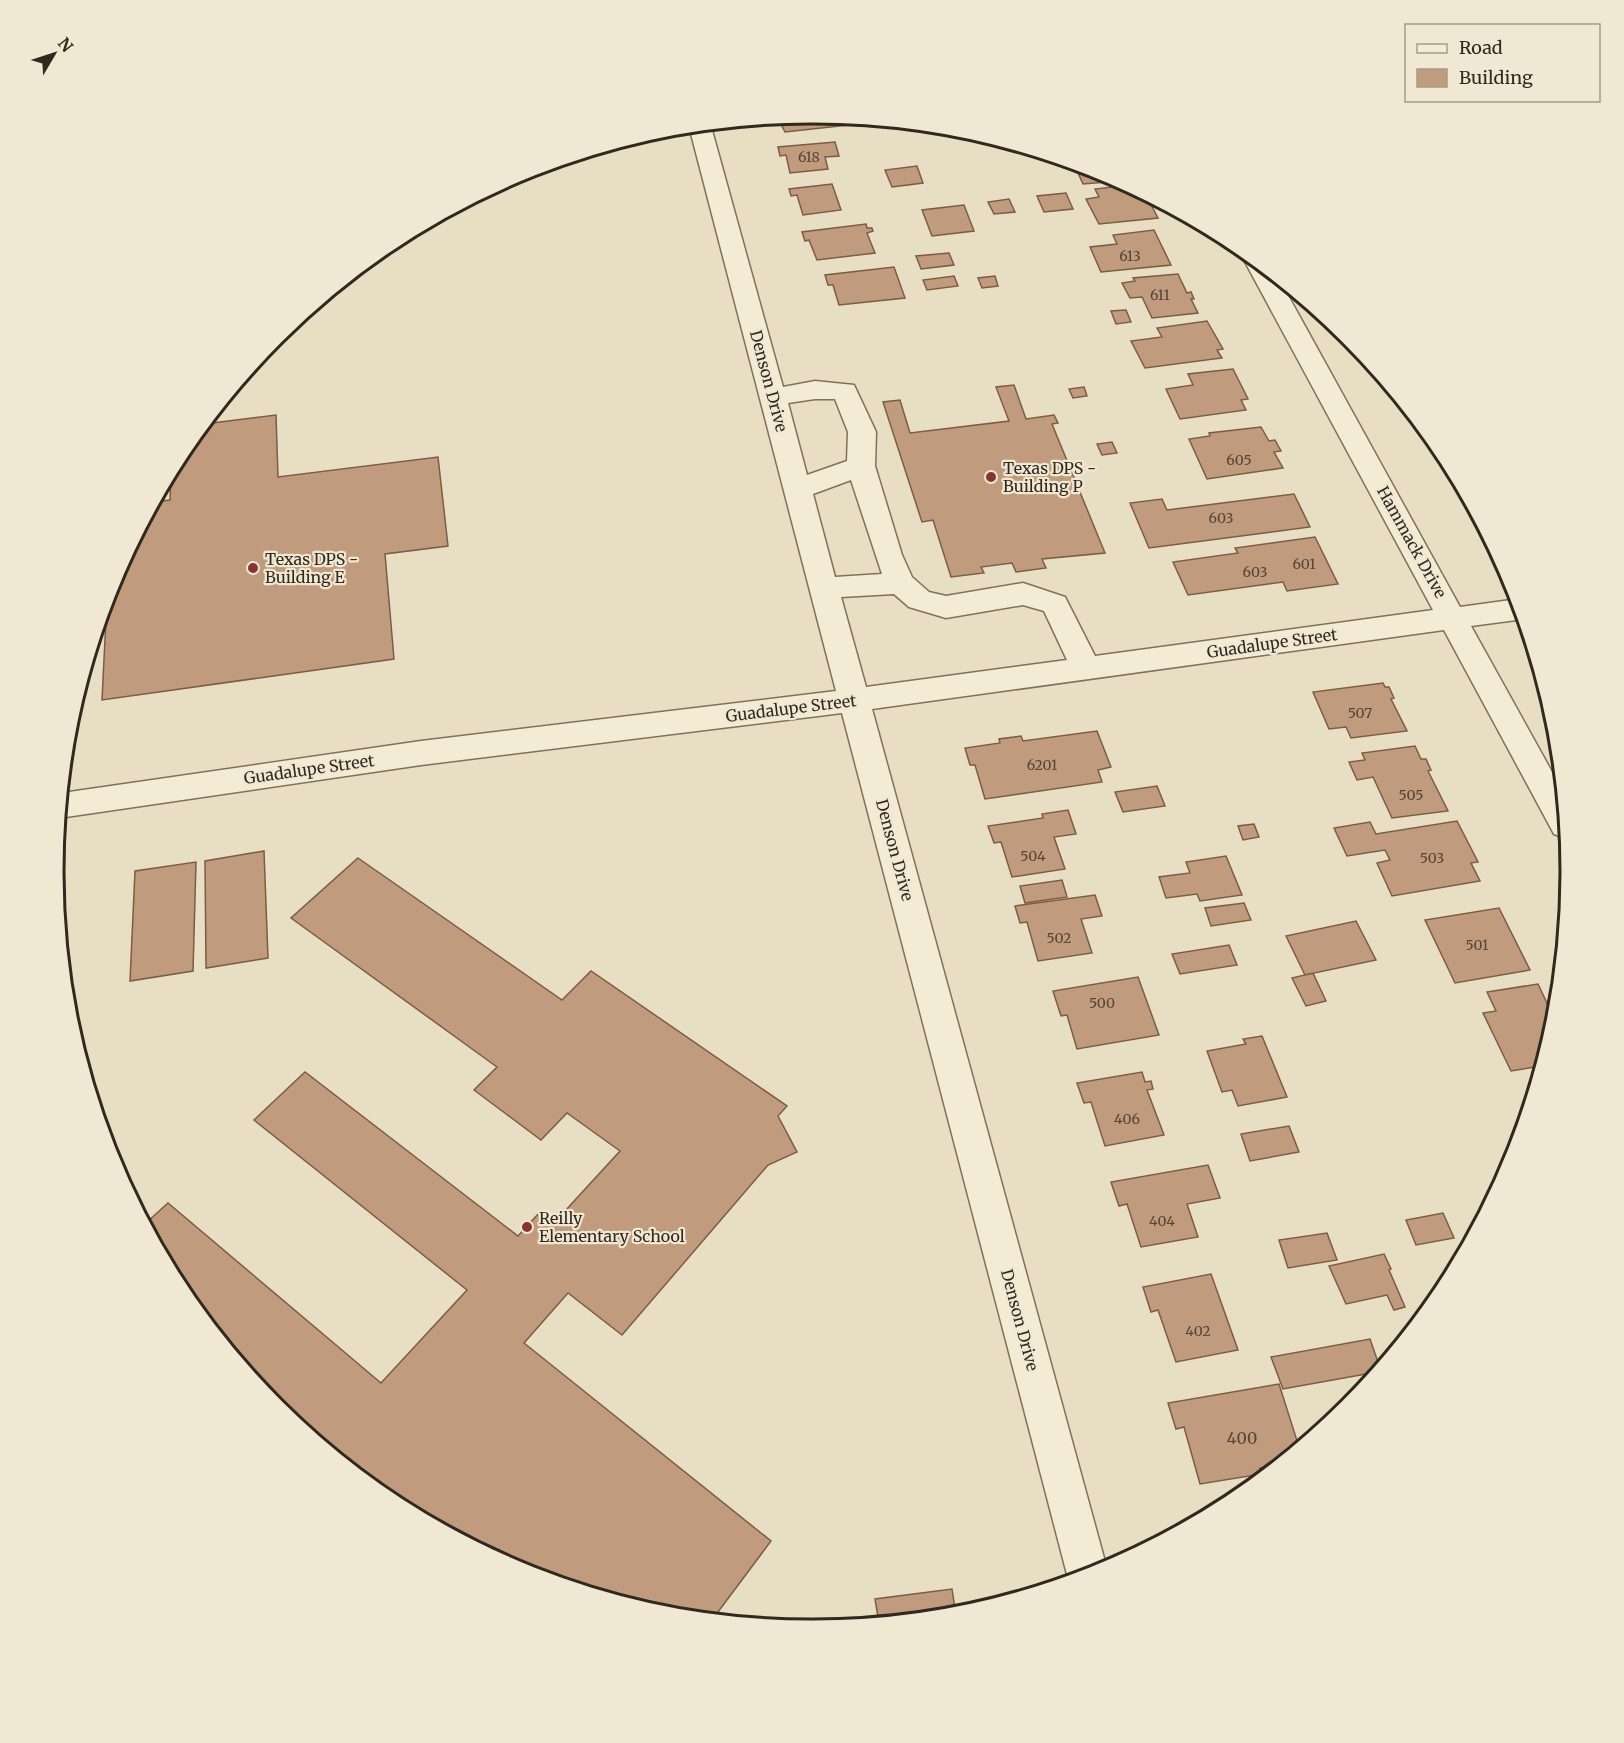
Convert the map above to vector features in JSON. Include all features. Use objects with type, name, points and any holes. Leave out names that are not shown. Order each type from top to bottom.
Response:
[{"type":"street","name":"Denson Drive","points":[[702,132],[1086,1567]]},
{"type":"street","name":"Hammack Drive","points":[[1265,277],[1454,618],[1557,809]]},
{"type":"street","points":[[774,398],[815,390],[845,391],[862,432],[861,466],[888,555],[900,583],[919,600],[946,607],[1023,594],[1055,604],[1086,669]]},
{"type":"street","points":[[798,489],[861,466]]},
{"type":"street","points":[[825,588],[900,583]]},
{"type":"street","name":"Guadalupe Street","points":[[68,805],[409,755],[855,700],[1512,610]]},
{"type":"building","points":[[781,125],[845,125],[785,132]]},
{"type":"building","points":[[835,142],[839,156],[825,157],[828,169],[790,173],[786,155],[780,156],[778,147]]},
{"type":"building","points":[[917,166],[923,183],[892,187],[885,170]]},
{"type":"building","points":[[1078,174],[1101,183],[1083,184]]},
{"type":"building","points":[[832,184],[841,210],[803,215],[797,195],[791,196],[789,189]]},
{"type":"building","points":[[1112,187],[1143,201],[1152,206],[1158,218],[1099,224],[1086,199],[1099,197],[1095,189]]},
{"type":"building","points":[[1066,193],[1073,209],[1044,212],[1037,196]]},
{"type":"building","points":[[1009,199],[1015,212],[994,214],[988,202]]},
{"type":"building","points":[[964,205],[974,231],[932,236],[922,210]]},
{"type":"building","points":[[866,224],[867,228],[872,228],[873,231],[867,233],[875,253],[817,260],[809,240],[805,241],[802,232]]},
{"type":"building","points":[[1154,230],[1171,265],[1101,272],[1090,247],[1117,244],[1113,235]]},
{"type":"building","points":[[949,253],[954,265],[921,269],[916,256]]},
{"type":"building","points":[[894,267],[905,298],[839,305],[833,285],[828,285],[825,275]]},
{"type":"building","points":[[1178,274],[1187,293],[1191,292],[1194,299],[1191,299],[1198,313],[1152,318],[1142,297],[1130,298],[1122,283],[1135,281],[1133,278]]},
{"type":"building","points":[[954,276],[958,286],[927,290],[923,280]]},
{"type":"building","points":[[995,276],[998,286],[982,288],[978,278]]},
{"type":"building","points":[[1126,310],[1131,322],[1116,324],[1111,311]]},
{"type":"building","points":[[1207,321],[1223,349],[1217,350],[1222,358],[1145,368],[1131,341],[1162,337],[1157,328]]},
{"type":"building","points":[[1233,369],[1248,399],[1241,400],[1246,410],[1180,419],[1166,389],[1193,385],[1188,374]]},
{"type":"building","name":"Texas DPS - Building P","points":[[1014,385],[1026,419],[1054,415],[1058,423],[1052,424],[1105,553],[1042,559],[1046,568],[1016,572],[1012,563],[981,567],[984,573],[951,577],[933,520],[922,522],[883,402],[900,400],[910,433],[1009,421],[996,387]]},
{"type":"building","points":[[1084,387],[1087,396],[1073,398],[1069,389]]},
{"type":"building","name":"Texas DPS - Building E","points":[[276,415],[278,477],[438,457],[448,546],[385,554],[394,659],[102,700],[106,627],[121,585],[163,501],[170,500],[170,489],[214,423]]},
{"type":"building","points":[[1261,427],[1269,441],[1275,440],[1281,451],[1274,452],[1283,468],[1207,479],[1189,439],[1210,436],[1209,433]]},
{"type":"building","points":[[1112,442],[1117,453],[1102,455],[1097,444]]},
{"type":"building","points":[[1294,494],[1310,527],[1149,548],[1130,503],[1162,499],[1167,510]]},
{"type":"building","points":[[1315,537],[1338,584],[1287,591],[1283,582],[1188,595],[1173,562],[1238,553],[1235,548]]},
{"type":"building","points":[[1383,683],[1385,687],[1389,687],[1394,698],[1391,699],[1407,731],[1351,738],[1346,727],[1329,729],[1313,692]]},
{"type":"building","points":[[1097,731],[1111,767],[1098,770],[1102,782],[985,799],[975,765],[970,765],[965,748],[1000,743],[999,739],[1021,736],[1023,741]]},
{"type":"building","points":[[1415,746],[1421,759],[1426,759],[1431,770],[1428,771],[1448,811],[1392,818],[1373,777],[1357,780],[1349,762],[1365,760],[1362,753]]},
{"type":"building","points":[[1157,786],[1165,806],[1123,812],[1115,792]]},
{"type":"building","points":[[1068,810],[1076,834],[1054,837],[1065,869],[1012,877],[1001,842],[994,843],[988,826],[1043,818],[1042,814]]},
{"type":"building","points":[[1457,821],[1478,862],[1471,863],[1480,881],[1392,896],[1377,863],[1390,860],[1385,850],[1347,856],[1334,828],[1370,822],[1376,834]]},
{"type":"building","points":[[1254,824],[1259,837],[1243,840],[1238,826]]},
{"type":"building","points":[[264,851],[268,958],[206,968],[205,861]]},
{"type":"building","points":[[1226,856],[1242,895],[1200,901],[1197,894],[1166,898],[1159,877],[1190,873],[1186,862]]},
{"type":"building","points":[[358,858],[562,1000],[591,971],[787,1106],[778,1116],[797,1152],[768,1165],[622,1335],[568,1293],[524,1343],[771,1541],[717,1613],[619,1594],[572,1579],[481,1542],[438,1519],[357,1465],[319,1434],[250,1364],[190,1287],[151,1219],[168,1203],[381,1383],[467,1290],[254,1120],[305,1072],[518,1236],[539,1213],[553,1224],[620,1151],[567,1113],[541,1140],[474,1090],[497,1067],[291,918]]},
{"type":"building","points":[[196,862],[193,971],[130,981],[135,871]]},
{"type":"building","points":[[1062,880],[1067,897],[1025,903],[1020,886]]},
{"type":"building","points":[[1095,895],[1102,916],[1081,919],[1092,953],[1038,961],[1027,922],[1020,923],[1015,906]]},
{"type":"building","points":[[1244,903],[1251,920],[1211,926],[1205,908]]},
{"type":"building","points":[[1499,908],[1530,970],[1455,983],[1425,920]]},
{"type":"building","points":[[1356,921],[1376,960],[1305,975],[1286,936]]},
{"type":"building","points":[[1229,945],[1237,965],[1180,974],[1172,954]]},
{"type":"building","points":[[1313,973],[1326,1001],[1306,1006],[1292,978]]},
{"type":"building","points":[[1138,977],[1159,1035],[1077,1049],[1067,1015],[1061,1016],[1053,991]]},
{"type":"building","points":[[1538,984],[1547,1004],[1533,1067],[1511,1071],[1483,1013],[1496,1011],[1487,992]]},
{"type":"building","points":[[1262,1036],[1287,1097],[1238,1106],[1232,1090],[1222,1092],[1207,1051],[1246,1044],[1243,1039]]},
{"type":"building","points":[[1142,1072],[1145,1082],[1151,1081],[1153,1089],[1147,1090],[1164,1135],[1105,1146],[1091,1102],[1084,1103],[1077,1083]]},
{"type":"building","points":[[1289,1126],[1299,1152],[1250,1161],[1241,1134]]},
{"type":"building","points":[[1208,1165],[1220,1198],[1187,1204],[1198,1237],[1141,1247],[1127,1204],[1119,1206],[1111,1182]]},
{"type":"building","points":[[1443,1213],[1454,1238],[1416,1245],[1406,1220]]},
{"type":"building","points":[[1327,1233],[1337,1260],[1288,1268],[1279,1240]]},
{"type":"building","points":[[1384,1254],[1405,1307],[1394,1310],[1387,1295],[1346,1304],[1329,1266]]},
{"type":"building","points":[[1211,1274],[1238,1350],[1176,1362],[1158,1310],[1151,1312],[1143,1287]]},
{"type":"building","points":[[1370,1339],[1377,1360],[1365,1374],[1283,1389],[1271,1357]]},
{"type":"building","points":[[1279,1384],[1297,1441],[1252,1476],[1200,1484],[1184,1427],[1176,1429],[1168,1403]]},
{"type":"building","points":[[952,1589],[955,1606],[878,1616],[875,1599]]},
{"type":"place","name":"Texas DPS - Building P","points":[[991,477]]},
{"type":"place","name":"Texas DPS - Building E","points":[[253,568]]},
{"type":"place","name":"Reilly Elementary School","points":[[527,1227]]}]
